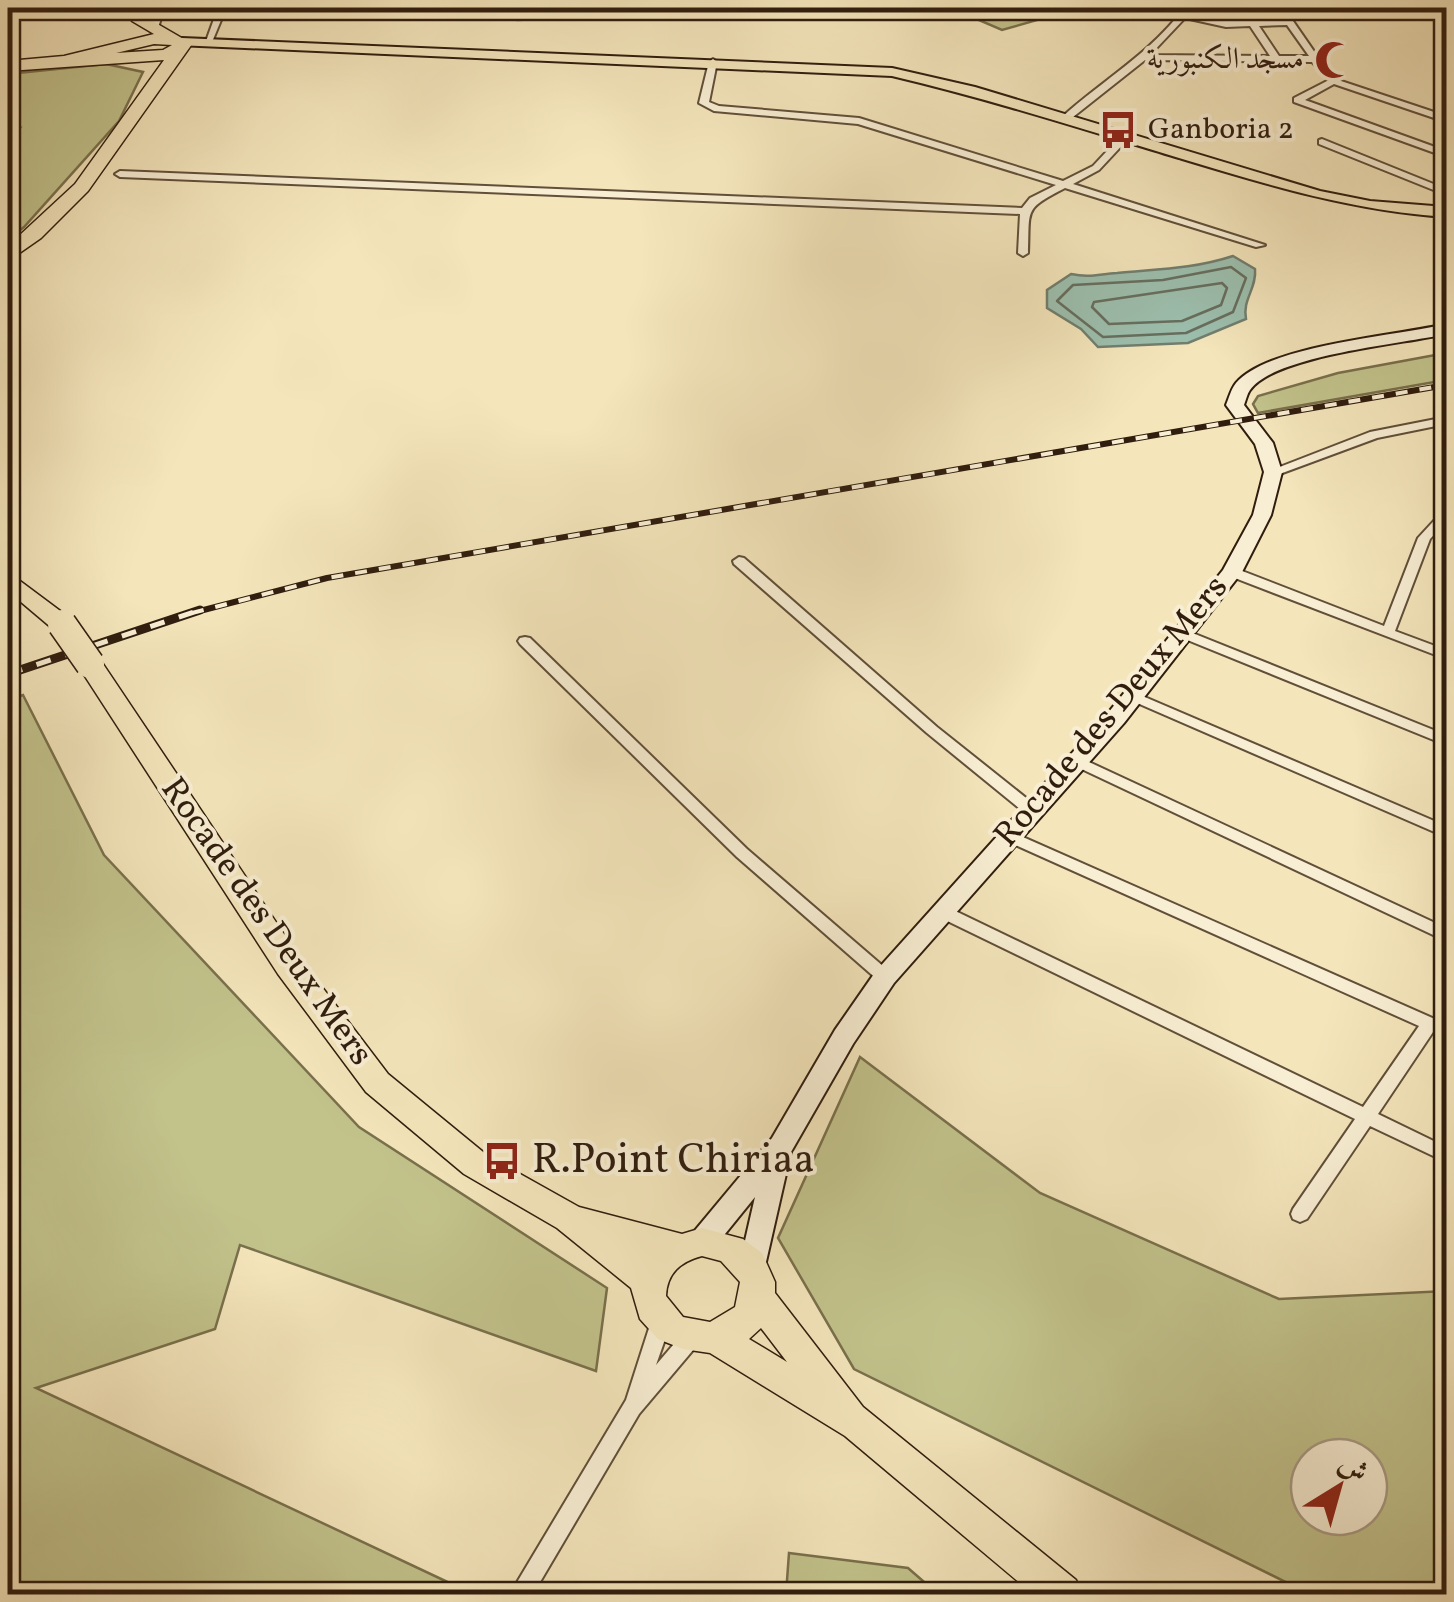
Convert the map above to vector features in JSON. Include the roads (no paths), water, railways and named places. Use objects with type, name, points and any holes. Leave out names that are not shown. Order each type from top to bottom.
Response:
[{"type":"highway","points":[[161,78],[133,25],[135,13],[179,44]]},
{"type":"highway","points":[[8,66],[179,44]]},
{"type":"highway","points":[[8,255],[83,185],[138,118],[179,44]]},
{"type":"highway","name":"Rocade des Deux Mers","points":[[8,579],[62,624],[289,966],[377,1083],[476,1165],[570,1218],[648,1282]]},
{"type":"highway","name":"Rocade des Deux Mers","points":[[570,1218],[690,1244]]},
{"type":"highway","points":[[858,1424],[732,1248],[690,1244],[654,1268],[648,1282],[652,1310],[858,1424],[1062,1594]]},
{"type":"highway","points":[[690,1332],[743,1323],[756,1283]]},
{"type":"main road","points":[[179,44],[216,42],[713,62],[912,75],[1335,199],[1446,212]]},
{"type":"main road","points":[[1273,472],[1264,443],[1234,400],[1256,374],[1302,357],[1446,328]]},
{"type":"main road","name":"Rocade des Deux Mers","points":[[690,1244],[781,1146],[844,1037],[885,977],[1134,696],[1232,572],[1262,515],[1273,472]]},
{"type":"main road","name":"Rocade des Deux Mers","points":[[756,1283],[781,1146]]},
{"type":"street","points":[[154,28],[160,8]]},
{"type":"street","points":[[216,42],[222,8]]},
{"type":"street","points":[[1243,8],[1277,60]]},
{"type":"street","points":[[1280,8],[1314,59],[1335,80],[1446,119]]},
{"type":"street","points":[[1065,119],[1100,86],[1148,58],[1186,11],[1226,24],[1289,22]]},
{"type":"street","points":[[1148,58],[1314,59]]},
{"type":"street","points":[[713,62],[704,103],[717,109],[859,121],[1260,245]]},
{"type":"street","points":[[1335,80],[1296,100],[1446,154]]},
{"type":"street","points":[[1023,253],[1024,212],[1034,200],[1096,168],[1124,138]]},
{"type":"street","points":[[1322,142],[1446,192]]},
{"type":"street","points":[[120,174],[1024,212]]},
{"type":"street","points":[[1273,472],[1374,435],[1446,422]]},
{"type":"street","points":[[1388,632],[1424,538],[1446,516]]},
{"type":"street","points":[[739,561],[932,730],[1030,809]]},
{"type":"street","points":[[1232,572],[1446,655]]},
{"type":"street","points":[[1185,634],[1446,740]]},
{"type":"street","points":[[525,640],[742,853],[885,977]]},
{"type":"street","points":[[1134,696],[1446,832]]},
{"type":"street","points":[[1076,761],[1446,934]]},
{"type":"street","points":[[1007,835],[1438,1027],[1300,1214]]},
{"type":"street","points":[[941,911],[1446,1155]]},
{"type":"street","points":[[632,1408],[690,1332]]},
{"type":"street","points":[[521,1594],[632,1408],[690,1332]]},
{"type":"water","points":[[1233,256],[1255,269],[1246,319],[1188,343],[1098,347],[1081,329],[1047,308],[1047,290],[1071,274],[1089,276],[1175,268]]},
{"type":"railway","points":[[192,613],[327,578],[1446,385]]},
{"type":"railway","points":[[8,674],[200,610]]},
{"type":"place","name":"مسجد الكنبورية","points":[[1334,60]]},
{"type":"place","name":"Ganboria 2","points":[[1118,130]]},
{"type":"place","name":"R.Point Chiriaa","points":[[502,1161]]}]
